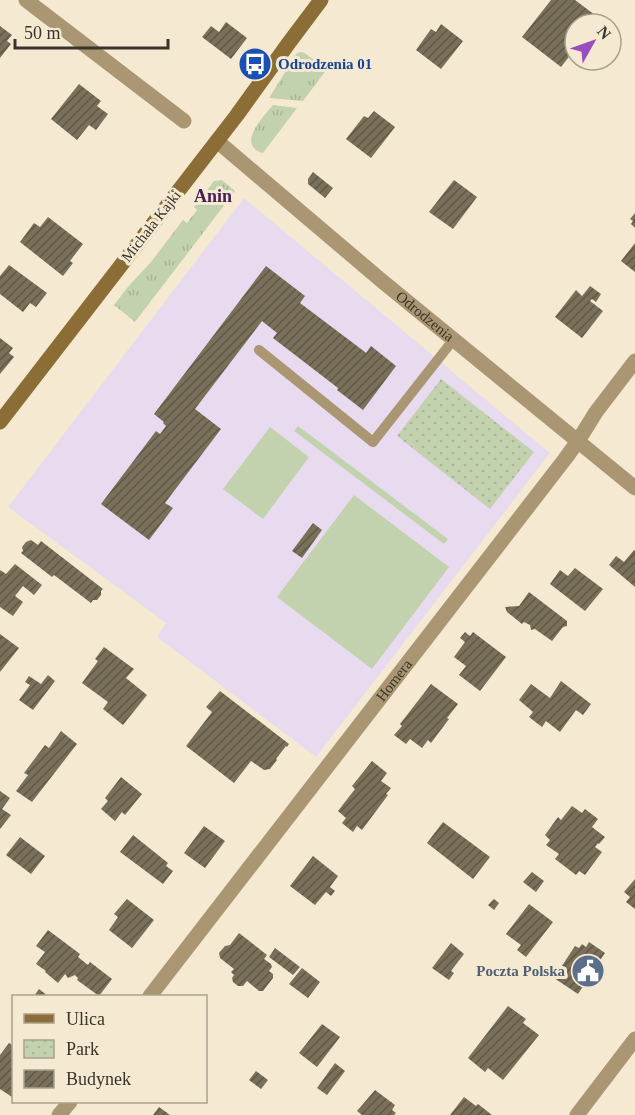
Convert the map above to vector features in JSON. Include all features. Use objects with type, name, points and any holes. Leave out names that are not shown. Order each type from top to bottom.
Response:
[{"type":"street","points":[[26,0],[184,121]]},
{"type":"street","name":"Michała Kajki","points":[[0,422],[217,141],[321,0]]},
{"type":"street","name":"Odrodzenia","points":[[217,141],[382,281],[635,488]]},
{"type":"street","name":"Homera","points":[[151,995],[578,441],[596,412],[635,361]]},
{"type":"street","points":[[577,1115],[635,1039]]},
{"type":"street","points":[[59,1115],[68,1103]]},
{"type":"lane","points":[[259,350],[373,442],[454,339]]},
{"type":"shaded area","points":[[244,198],[550,453],[316,757],[157,637],[166,623],[8,507]]},
{"type":"green space","points":[[303,52],[327,69],[303,101],[269,98],[297,53]]},
{"type":"green space","points":[[273,105],[297,108],[263,153],[251,144],[251,137],[258,123]]},
{"type":"green space","points":[[222,180],[235,191],[135,322],[114,305],[183,220],[187,223],[197,210],[194,207],[214,181]]},
{"type":"green space","points":[[441,379],[534,452],[490,509],[397,436]]},
{"type":"green space","points":[[298,426],[448,539],[444,544],[294,431]]},
{"type":"green space","points":[[270,427],[309,457],[263,519],[223,489]]},
{"type":"green space","points":[[354,495],[449,567],[372,669],[277,597]]},
{"type":"building","points":[[551,0],[575,0],[591,12],[563,12],[563,64],[561,67],[522,37]]},
{"type":"building","points":[[226,22],[247,38],[231,59],[202,37],[211,26],[219,32]]},
{"type":"building","points":[[441,24],[463,41],[441,69],[416,50],[431,29],[436,32]]},
{"type":"building","points":[[0,26],[12,35],[7,41],[11,44],[0,58]]},
{"type":"building","points":[[79,84],[101,101],[97,106],[108,114],[96,130],[89,125],[77,140],[51,119]]},
{"type":"building","points":[[374,111],[395,127],[371,158],[346,139],[364,116],[368,118]]},
{"type":"building","points":[[313,172],[333,188],[325,198],[308,184],[308,179]]},
{"type":"building","points":[[454,180],[477,197],[453,229],[429,212]]},
{"type":"building","points":[[635,213],[635,228],[630,219]]},
{"type":"building","points":[[48,217],[83,244],[70,261],[73,263],[63,276],[20,242],[34,223],[40,227]]},
{"type":"building","points":[[635,243],[635,272],[621,261]]},
{"type":"building","points":[[9,265],[47,293],[36,307],[30,303],[23,312],[0,294],[0,276]]},
{"type":"building","points":[[266,266],[305,296],[300,303],[366,353],[371,346],[396,366],[363,410],[273,338],[277,333],[262,321],[195,409],[221,429],[165,503],[173,508],[149,540],[101,504],[156,431],[160,434],[166,426],[154,414]]},
{"type":"building","points":[[590,286],[601,294],[596,302],[592,299],[590,301],[603,311],[582,338],[555,317],[576,290],[582,296]]},
{"type":"building","points":[[0,338],[13,348],[9,353],[14,357],[0,374]]},
{"type":"building","points":[[313,523],[322,530],[302,558],[292,551]]},
{"type":"building","points":[[31,540],[38,545],[41,541],[103,589],[97,600],[91,603],[21,553],[22,547]]},
{"type":"building","points":[[634,550],[635,587],[609,565],[616,556],[624,562]]},
{"type":"building","points":[[15,564],[42,585],[34,595],[23,586],[15,596],[23,602],[13,616],[0,607],[0,570],[6,574]]},
{"type":"building","points":[[575,568],[603,589],[585,611],[550,584],[560,570],[568,576]]},
{"type":"building","points":[[529,592],[567,621],[567,626],[563,627],[552,641],[535,629],[531,630],[530,625],[524,622],[522,624],[507,612],[505,607],[519,606]]},
{"type":"building","points":[[465,632],[470,636],[473,632],[506,657],[480,691],[459,675],[466,666],[454,657],[465,642],[460,638]]},
{"type":"building","points":[[0,634],[19,648],[0,672]]},
{"type":"building","points":[[104,647],[134,669],[126,678],[147,695],[123,725],[103,709],[108,702],[82,683],[98,661],[95,659]]},
{"type":"building","points":[[48,675],[55,681],[33,710],[19,700],[30,685],[25,682],[29,676],[41,684]]},
{"type":"building","points":[[561,681],[591,704],[583,715],[576,710],[560,732],[546,721],[542,727],[529,717],[533,712],[519,700],[531,684],[550,698]]},
{"type":"building","points":[[431,684],[458,704],[431,743],[428,740],[422,748],[410,739],[406,744],[394,735]]},
{"type":"building","points":[[220,691],[289,744],[270,769],[264,770],[251,761],[234,783],[186,746],[212,712],[206,707]]},
{"type":"building","points":[[61,731],[77,744],[32,802],[16,791],[28,775],[24,773],[45,745],[49,748]]},
{"type":"building","points":[[372,761],[387,773],[381,781],[391,788],[362,830],[357,826],[353,832],[342,823],[346,818],[338,811],[355,789],[352,786]]},
{"type":"building","points":[[121,777],[142,794],[125,815],[122,812],[115,821],[101,809],[108,801],[105,798]]},
{"type":"building","points":[[0,791],[10,798],[2,809],[11,815],[0,829]]},
{"type":"building","points":[[572,806],[582,813],[585,809],[598,819],[592,827],[605,837],[595,847],[602,852],[585,875],[579,871],[576,875],[555,859],[559,854],[546,845],[550,840],[545,835],[558,817],[561,820]]},
{"type":"building","points":[[443,822],[490,857],[473,879],[427,843]]},
{"type":"building","points":[[204,826],[225,841],[205,868],[184,853]]},
{"type":"building","points":[[133,835],[168,863],[166,866],[173,871],[163,884],[120,852]]},
{"type":"building","points":[[20,837],[45,856],[31,874],[6,855]]},
{"type":"building","points":[[313,856],[338,876],[330,887],[335,891],[331,896],[326,892],[315,905],[290,886]]},
{"type":"building","points":[[532,872],[544,881],[536,892],[523,882]]},
{"type":"building","points":[[635,879],[635,909],[626,902],[630,897],[624,892]]},
{"type":"building","points":[[127,899],[154,920],[132,948],[109,930],[118,917],[114,914]]},
{"type":"building","points":[[494,899],[499,903],[494,910],[488,905]]},
{"type":"building","points":[[529,904],[553,922],[526,957],[517,950],[521,945],[506,934]]},
{"type":"building","points":[[48,930],[80,954],[78,957],[88,965],[90,962],[112,979],[100,995],[77,980],[75,975],[68,978],[65,974],[58,983],[36,964],[45,952],[36,946]]},
{"type":"building","points":[[239,933],[267,955],[264,959],[271,964],[269,971],[273,974],[273,978],[263,991],[259,991],[247,981],[243,986],[238,986],[232,978],[234,975],[231,972],[234,969],[220,958],[219,953],[225,946],[230,945]]},
{"type":"building","points":[[589,942],[605,953],[578,994],[554,978],[575,946],[579,948],[582,944],[586,947]]},
{"type":"building","points":[[451,943],[464,954],[451,971],[454,973],[449,980],[432,968]]},
{"type":"building","points":[[275,948],[300,967],[293,975],[269,957]]},
{"type":"building","points":[[302,968],[320,982],[308,998],[289,984]]},
{"type":"building","points":[[39,989],[47,995],[35,995]]},
{"type":"building","points":[[508,1006],[526,1019],[523,1023],[539,1035],[503,1080],[488,1068],[485,1072],[468,1058]]},
{"type":"building","points":[[322,1024],[340,1037],[317,1067],[299,1053]]},
{"type":"building","points":[[9,1043],[12,1045],[12,1097],[0,1089],[0,1055]]},
{"type":"building","points":[[335,1063],[345,1071],[327,1095],[317,1088]]},
{"type":"building","points":[[256,1071],[268,1080],[261,1089],[249,1080]]},
{"type":"building","points":[[375,1090],[395,1105],[392,1110],[396,1113],[394,1115],[362,1115],[357,1111]]},
{"type":"building","points":[[464,1097],[476,1106],[478,1104],[492,1115],[450,1115]]},
{"type":"building","points":[[159,1107],[170,1115],[153,1115]]},
{"type":"place","name":"Odrodzenia 01","points":[[255,64]]},
{"type":"place","name":"Poczta Polska","points":[[588,971]]},
{"type":"district","name":"Anin","points":[[213,196]]}]
